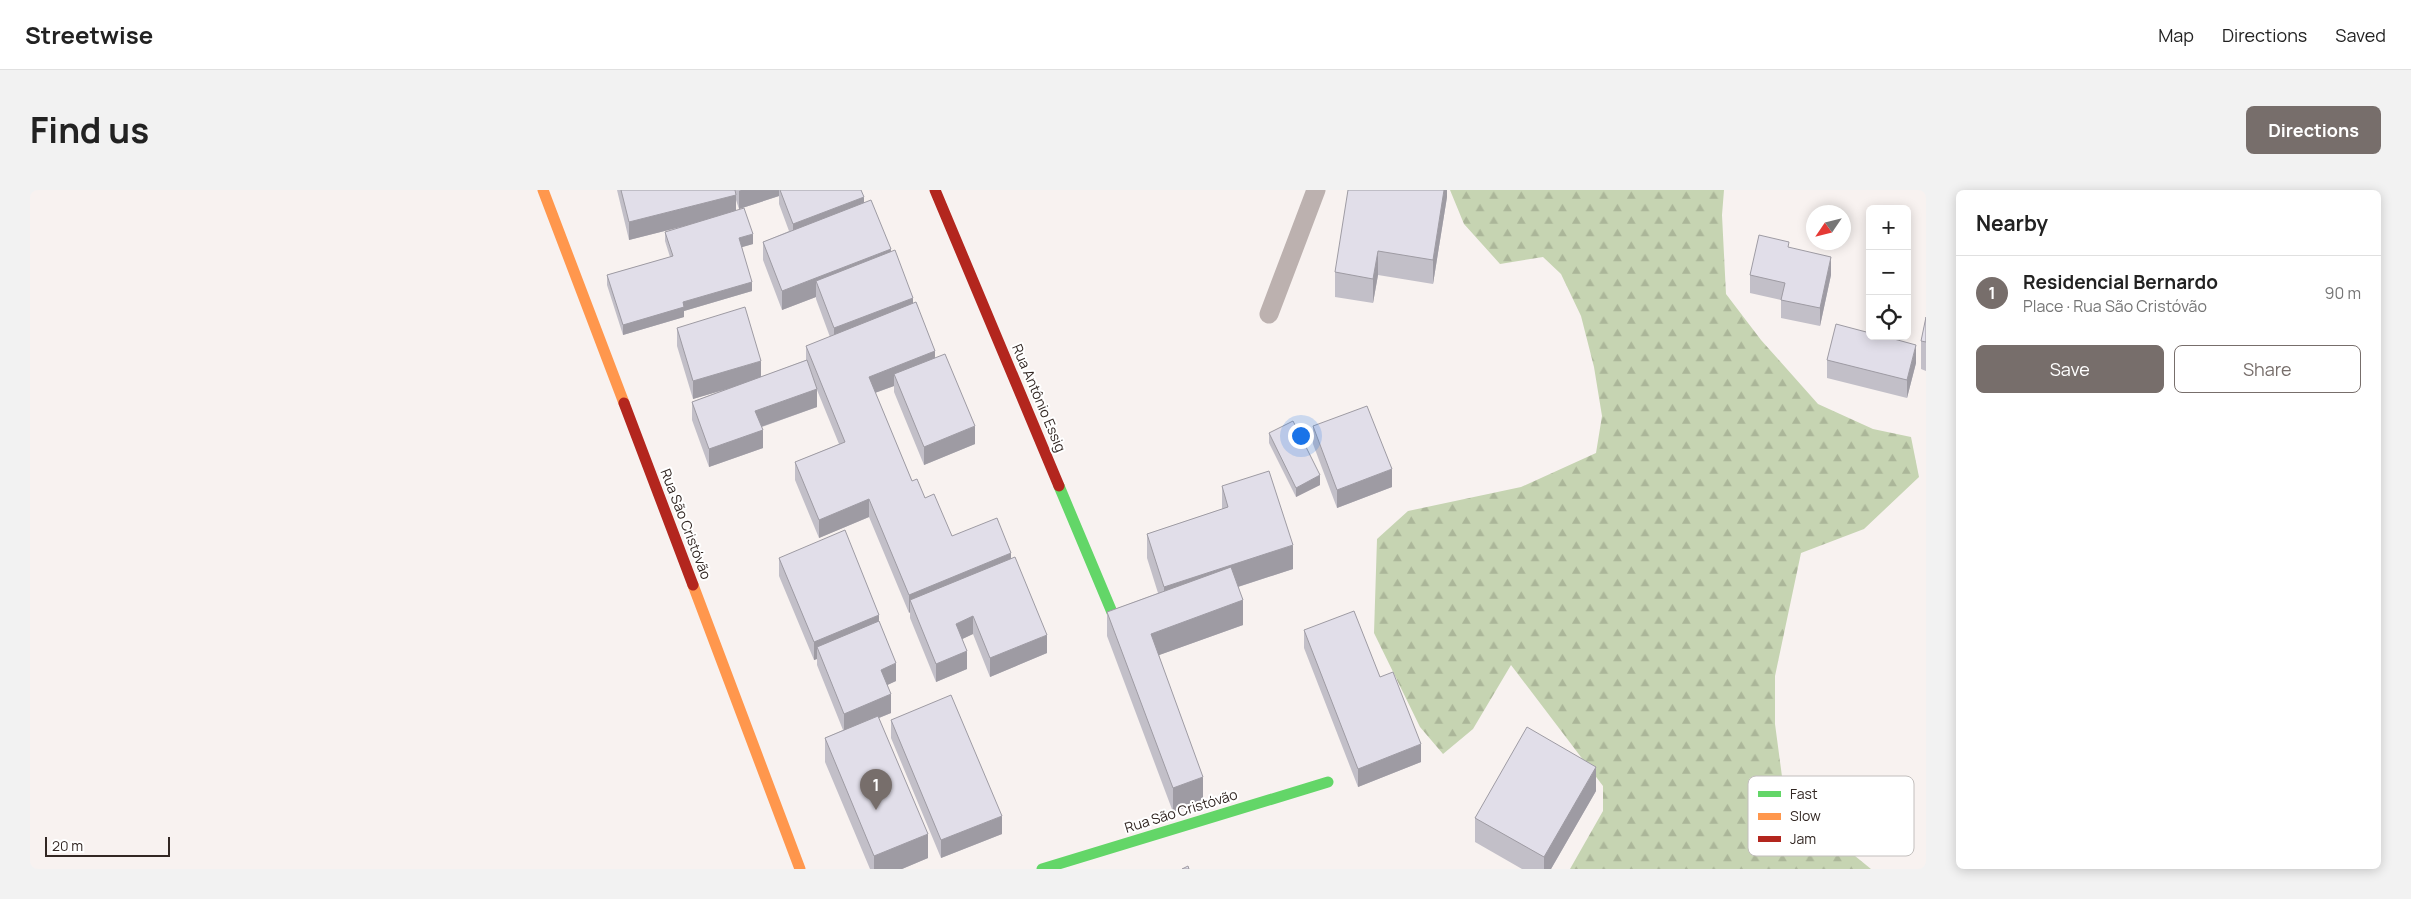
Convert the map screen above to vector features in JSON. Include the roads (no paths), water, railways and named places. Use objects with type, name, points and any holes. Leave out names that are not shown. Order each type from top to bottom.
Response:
[{"type":"street","name":"Rua São Cristóvão","points":[[543,190],[800,869]]},
{"type":"street","name":"Rua Antônio Essig","points":[[935,190],[1114,617]]},
{"type":"street","name":"Rua São Cristóvão","points":[[1042,869],[1328,782]]},
{"type":"lane","points":[[1269,314],[1316,190]]},
{"type":"place","name":"Residencial Bernardo","points":[[876,810]]}]
